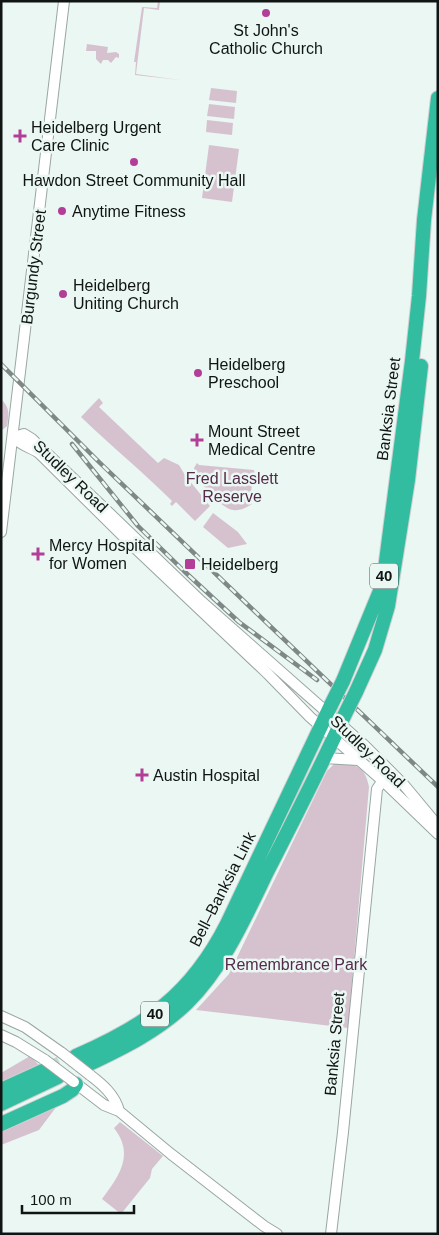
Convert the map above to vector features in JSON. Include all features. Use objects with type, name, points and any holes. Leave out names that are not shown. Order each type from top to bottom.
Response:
[{"type":"highway","name":"Banksia Street","points":[[326,717],[380,591],[386,566],[414,342],[424,220],[438,98]]},
{"type":"highway","name":"Banksia Street","points":[[342,720],[377,643],[388,606],[393,580],[414,429],[438,184]]},
{"type":"highway","name":"Bell–Banksia Link","points":[[82,1065],[120,1036],[153,1015],[178,994],[200,970],[221,936],[326,717]]},
{"type":"highway","name":"Bell–Banksia Link","points":[[82,1065],[133,1043],[160,1025],[186,1004],[220,963],[342,720]]},
{"type":"highway","points":[[1,1090],[50,1069]]},
{"type":"highway","points":[[1,1104],[50,1069]]},
{"type":"highway","points":[[1,1124],[62,1096],[72,1090],[75,1082]]},
{"type":"street","name":"Burgundy Street","points":[[1,532],[14,437],[64,1]]},
{"type":"street","name":"Studley Road","points":[[438,826],[404,785],[389,772],[342,720],[326,717],[310,717],[292,690],[285,676],[202,602],[32,439],[24,434],[14,437],[18,442],[39,453],[135,548],[292,690],[326,717],[334,737],[383,781],[429,828],[438,834]]},
{"type":"street","points":[[324,758],[358,760]]},
{"type":"street","name":"Banksia Street","points":[[332,1234],[344,1132],[377,789],[389,772]]},
{"type":"street","points":[[1,1016],[24,1027],[82,1065],[116,1101],[119,1110]]},
{"type":"street","points":[[1,1035],[22,1045],[50,1069],[75,1082],[108,1107],[119,1110],[171,1154],[277,1234]]},
{"type":"street","points":[[75,1082],[82,1065]]},
{"type":"street","points":[[99,1101],[98,1090],[103,1086]]},
{"type":"green space","points":[[158,1],[160,1],[159,10],[144,8],[136,74],[180,80],[135,75],[136,62],[134,62],[142,7],[157,8]]},
{"type":"green space","points":[[87,44],[108,47],[107,53],[116,52],[119,54],[119,58],[116,57],[111,63],[108,60],[103,60],[101,64],[96,59],[96,51],[86,51]]},
{"type":"green space","points":[[211,88],[237,91],[236,103],[209,100]]},
{"type":"green space","points":[[209,104],[235,107],[234,119],[207,116]]},
{"type":"green space","points":[[207,120],[233,123],[232,135],[206,132]]},
{"type":"green space","points":[[209,145],[239,149],[232,202],[202,198]]},
{"type":"green space","points":[[99,398],[103,403],[99,407],[158,463],[164,458],[179,465],[210,506],[195,521],[176,502],[172,506],[170,504],[172,501],[81,417]]},
{"type":"green space","points":[[1,399],[6,405],[8,414],[7,426],[1,431]]},
{"type":"green space","name":"Fred Lasslett Reserve","points":[[197,463],[199,465],[254,470],[255,475],[250,499],[252,504],[243,509],[236,510],[222,505],[199,479],[194,468]]},
{"type":"green space","points":[[213,513],[238,532],[247,544],[228,548],[203,527]]},
{"type":"green space","name":"Remembrance Park","points":[[335,763],[358,767],[365,774],[369,787],[348,1028],[196,1010],[229,974],[327,771]]},
{"type":"green space","points":[[30,1056],[40,1066],[1,1084],[1,1073]]},
{"type":"green space","points":[[60,1102],[39,1130],[1,1145],[1,1127]]},
{"type":"green space","points":[[120,1122],[163,1156],[152,1169],[150,1178],[121,1214],[102,1199],[119,1174],[122,1165],[123,1147],[114,1128]]},
{"type":"tunnel","points":[[47,1069],[76,1056]]},
{"type":"railway","points":[[1,364],[99,462],[438,787]]},
{"type":"railway","points":[[72,444],[138,526],[184,571],[239,622],[317,680]]},
{"type":"place","name":"St John's Catholic Church","points":[[266,13]]},
{"type":"place","name":"Heidelberg Urgent Care Clinic","points":[[20,136]]},
{"type":"place","name":"Hawdon Street Community Hall","points":[[134,162]]},
{"type":"place","name":"Anytime Fitness","points":[[62,211]]},
{"type":"place","name":"Heidelberg Uniting Church","points":[[63,294]]},
{"type":"place","name":"Heidelberg Preschool","points":[[198,373]]},
{"type":"place","name":"Mount Street Medical Centre","points":[[197,440]]},
{"type":"place","name":"Mercy Hospital for Women","points":[[38,554]]},
{"type":"place","name":"Heidelberg","points":[[190,564]]},
{"type":"place","name":"Austin Hospital","points":[[142,775]]}]
